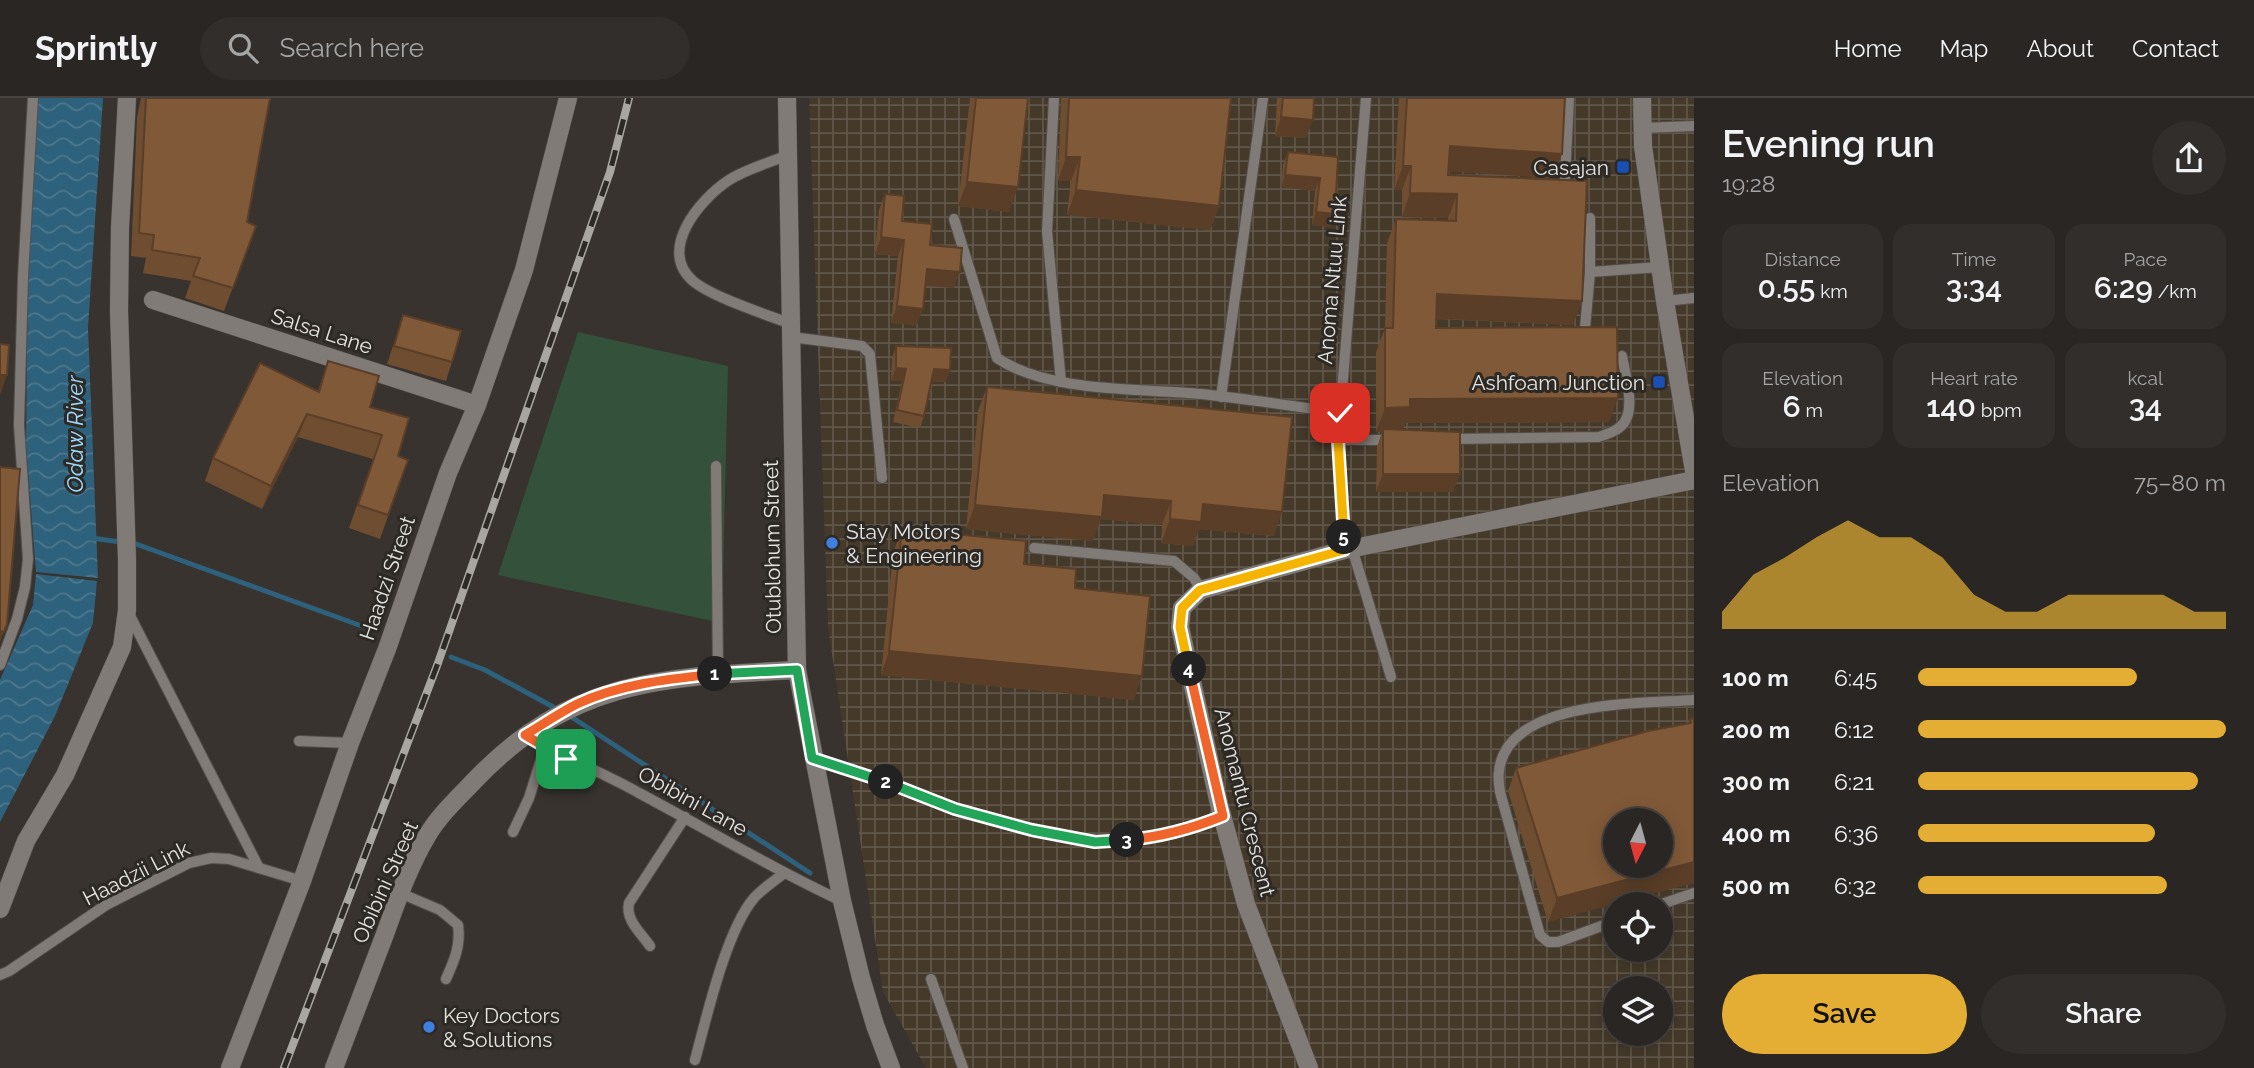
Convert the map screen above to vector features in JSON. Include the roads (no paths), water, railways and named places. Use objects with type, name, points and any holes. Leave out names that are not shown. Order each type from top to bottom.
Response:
[{"type":"street","points":[[0,909],[26,841],[65,775],[122,647],[127,610],[127,560],[119,311],[121,189],[127,98]]},
{"type":"street","name":"Haadzi Street","points":[[230,1068],[302,881],[448,473],[477,405],[524,270],[568,98]]},
{"type":"street","name":"Otublohum Street","points":[[787,98],[797,670],[812,758],[842,901],[864,990],[891,1068]]},
{"type":"street","points":[[1642,98],[1643,146],[1665,301],[1694,471]]},
{"type":"street","name":"Salsa Lane","points":[[153,300],[477,405]]},
{"type":"street","points":[[1200,590],[1348,549],[1694,480]]},
{"type":"street","name":"Anomantu Crescent","points":[[1200,590],[1182,608],[1180,627],[1246,904],[1305,1067]]},
{"type":"street","name":"Obibini Street","points":[[334,1068],[400,893],[427,835],[484,771],[525,735],[576,705],[601,694],[661,680],[797,670]]},
{"type":"lane","points":[[0,665],[18,619],[28,559],[19,425],[23,277],[33,98]]},
{"type":"lane","points":[[1054,98],[1046,231],[1061,382]]},
{"type":"lane","points":[[1222,397],[1263,98]]},
{"type":"lane","name":"Anoma Ntuu Link","points":[[1366,98],[1338,440],[1348,549],[1391,677]]},
{"type":"lane","points":[[1565,177],[1569,98]]},
{"type":"lane","points":[[1643,128],[1694,126]]},
{"type":"lane","points":[[788,155],[730,179],[711,195],[682,234],[678,255],[685,273],[703,288],[791,330],[862,346],[870,354],[882,478]]},
{"type":"lane","points":[[1585,328],[1590,272],[1590,218]]},
{"type":"lane","points":[[954,219],[997,358],[1013,369],[1061,382],[1222,397],[1340,413]]},
{"type":"lane","points":[[1590,272],[1660,267]]},
{"type":"lane","points":[[1665,301],[1694,298]]},
{"type":"lane","points":[[1434,439],[1600,437],[1619,428],[1627,420],[1629,408],[1622,356]]},
{"type":"lane","points":[[1338,440],[1407,439]]},
{"type":"lane","points":[[716,466],[718,674]]},
{"type":"lane","points":[[1034,548],[1174,561],[1194,578],[1200,590]]},
{"type":"lane","points":[[127,610],[259,868]]},
{"type":"lane","points":[[1603,925],[1558,942],[1548,942],[1541,935],[1500,792],[1499,769],[1506,750],[1523,731],[1568,711],[1694,700]]},
{"type":"lane","name":"Obibini Lane","points":[[525,735],[566,759],[614,779],[685,817],[783,874],[842,901]]},
{"type":"lane","points":[[299,741],[350,743]]},
{"type":"lane","points":[[513,832],[529,799],[545,747]]},
{"type":"lane","points":[[812,758],[906,788],[955,809],[1032,830],[1095,842],[1165,835],[1223,816]]},
{"type":"lane","points":[[650,946],[629,917],[629,903],[685,817]]},
{"type":"lane","name":"Haadzii Link","points":[[0,975],[107,905],[190,863],[211,858],[229,859],[302,881]]},
{"type":"lane","points":[[695,1060],[724,959],[739,924],[755,897],[783,874]]},
{"type":"lane","points":[[400,893],[440,910],[458,925],[458,950],[446,979]]},
{"type":"lane","points":[[1673,900],[1694,893]]},
{"type":"lane","points":[[931,979],[963,1068]]},
{"type":"water","name":"Odaw River","points":[[38,98],[103,98],[88,328],[98,578],[36,572],[26,445],[28,260]]},
{"type":"water","points":[[36,574],[97,581],[93,623],[55,716],[0,822],[0,680],[33,605]]},
{"type":"waterway","points":[[91,538],[136,544],[367,628]]},
{"type":"waterway","points":[[451,657],[485,670],[557,709]]},
{"type":"waterway","points":[[573,718],[810,873]]},
{"type":"railway","points":[[284,1068],[438,663],[610,172],[629,98]]},
{"type":"place","name":"Casajan","points":[[1623,167]]},
{"type":"place","name":"Ashfoam Junction","points":[[1659,382]]},
{"type":"place","name":"Stay Motors & Engineering","points":[[832,543]]},
{"type":"place","name":"Key Doctors & Solutions","points":[[429,1027]]}]
